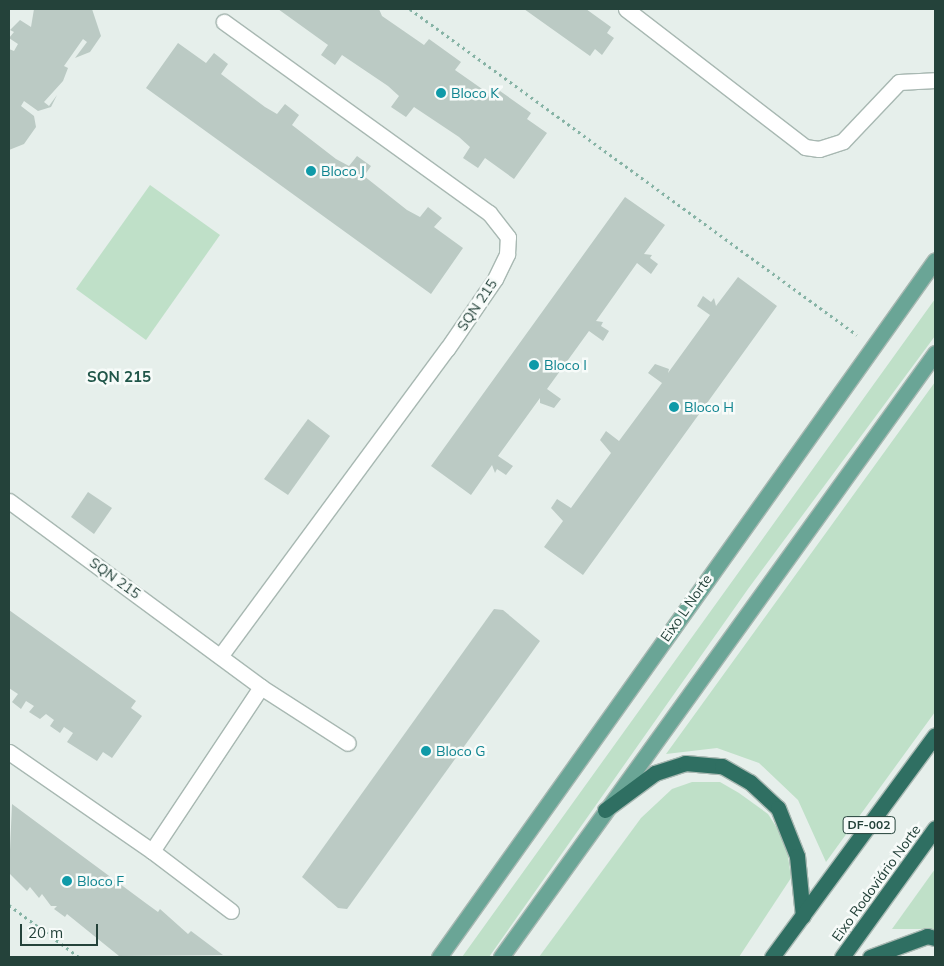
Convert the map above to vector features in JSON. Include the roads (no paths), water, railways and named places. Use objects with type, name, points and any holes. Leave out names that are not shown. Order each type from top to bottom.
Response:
[{"type":"highway","name":"DF-002","points":[[772,957],[935,735]]},
{"type":"highway","points":[[604,810],[655,773],[685,763],[722,766],[750,782],[778,808],[797,856],[803,916]]},
{"type":"highway","name":"Eixo Rodoviário Norte","points":[[842,957],[935,828]]},
{"type":"highway","points":[[870,957],[927,936],[935,938]]},
{"type":"main road","name":"Eixo L Norte","points":[[439,957],[872,345],[935,260]]},
{"type":"main road","points":[[501,957],[604,810],[935,354]]},
{"type":"street","points":[[626,9],[805,147],[819,149],[843,142],[900,82],[935,80]]},
{"type":"street","name":"SQN 215","points":[[221,655],[447,350],[495,278],[507,254],[508,237],[489,213],[224,22]]},
{"type":"street","name":"SQN 215","points":[[9,502],[221,655],[261,687],[348,744]]},
{"type":"street","points":[[152,851],[261,687]]},
{"type":"street","points":[[9,752],[152,851],[231,911]]},
{"type":"place","name":"Bloco K","points":[[441,93]]},
{"type":"place","name":"Bloco J","points":[[311,171]]},
{"type":"place","name":"Bloco I","points":[[534,365]]},
{"type":"place","name":"Bloco H","points":[[674,407]]},
{"type":"place","name":"Bloco G","points":[[426,751]]},
{"type":"place","name":"Bloco F","points":[[67,881]]},
{"type":"district","name":"SQN 215","points":[[119,377]]}]
